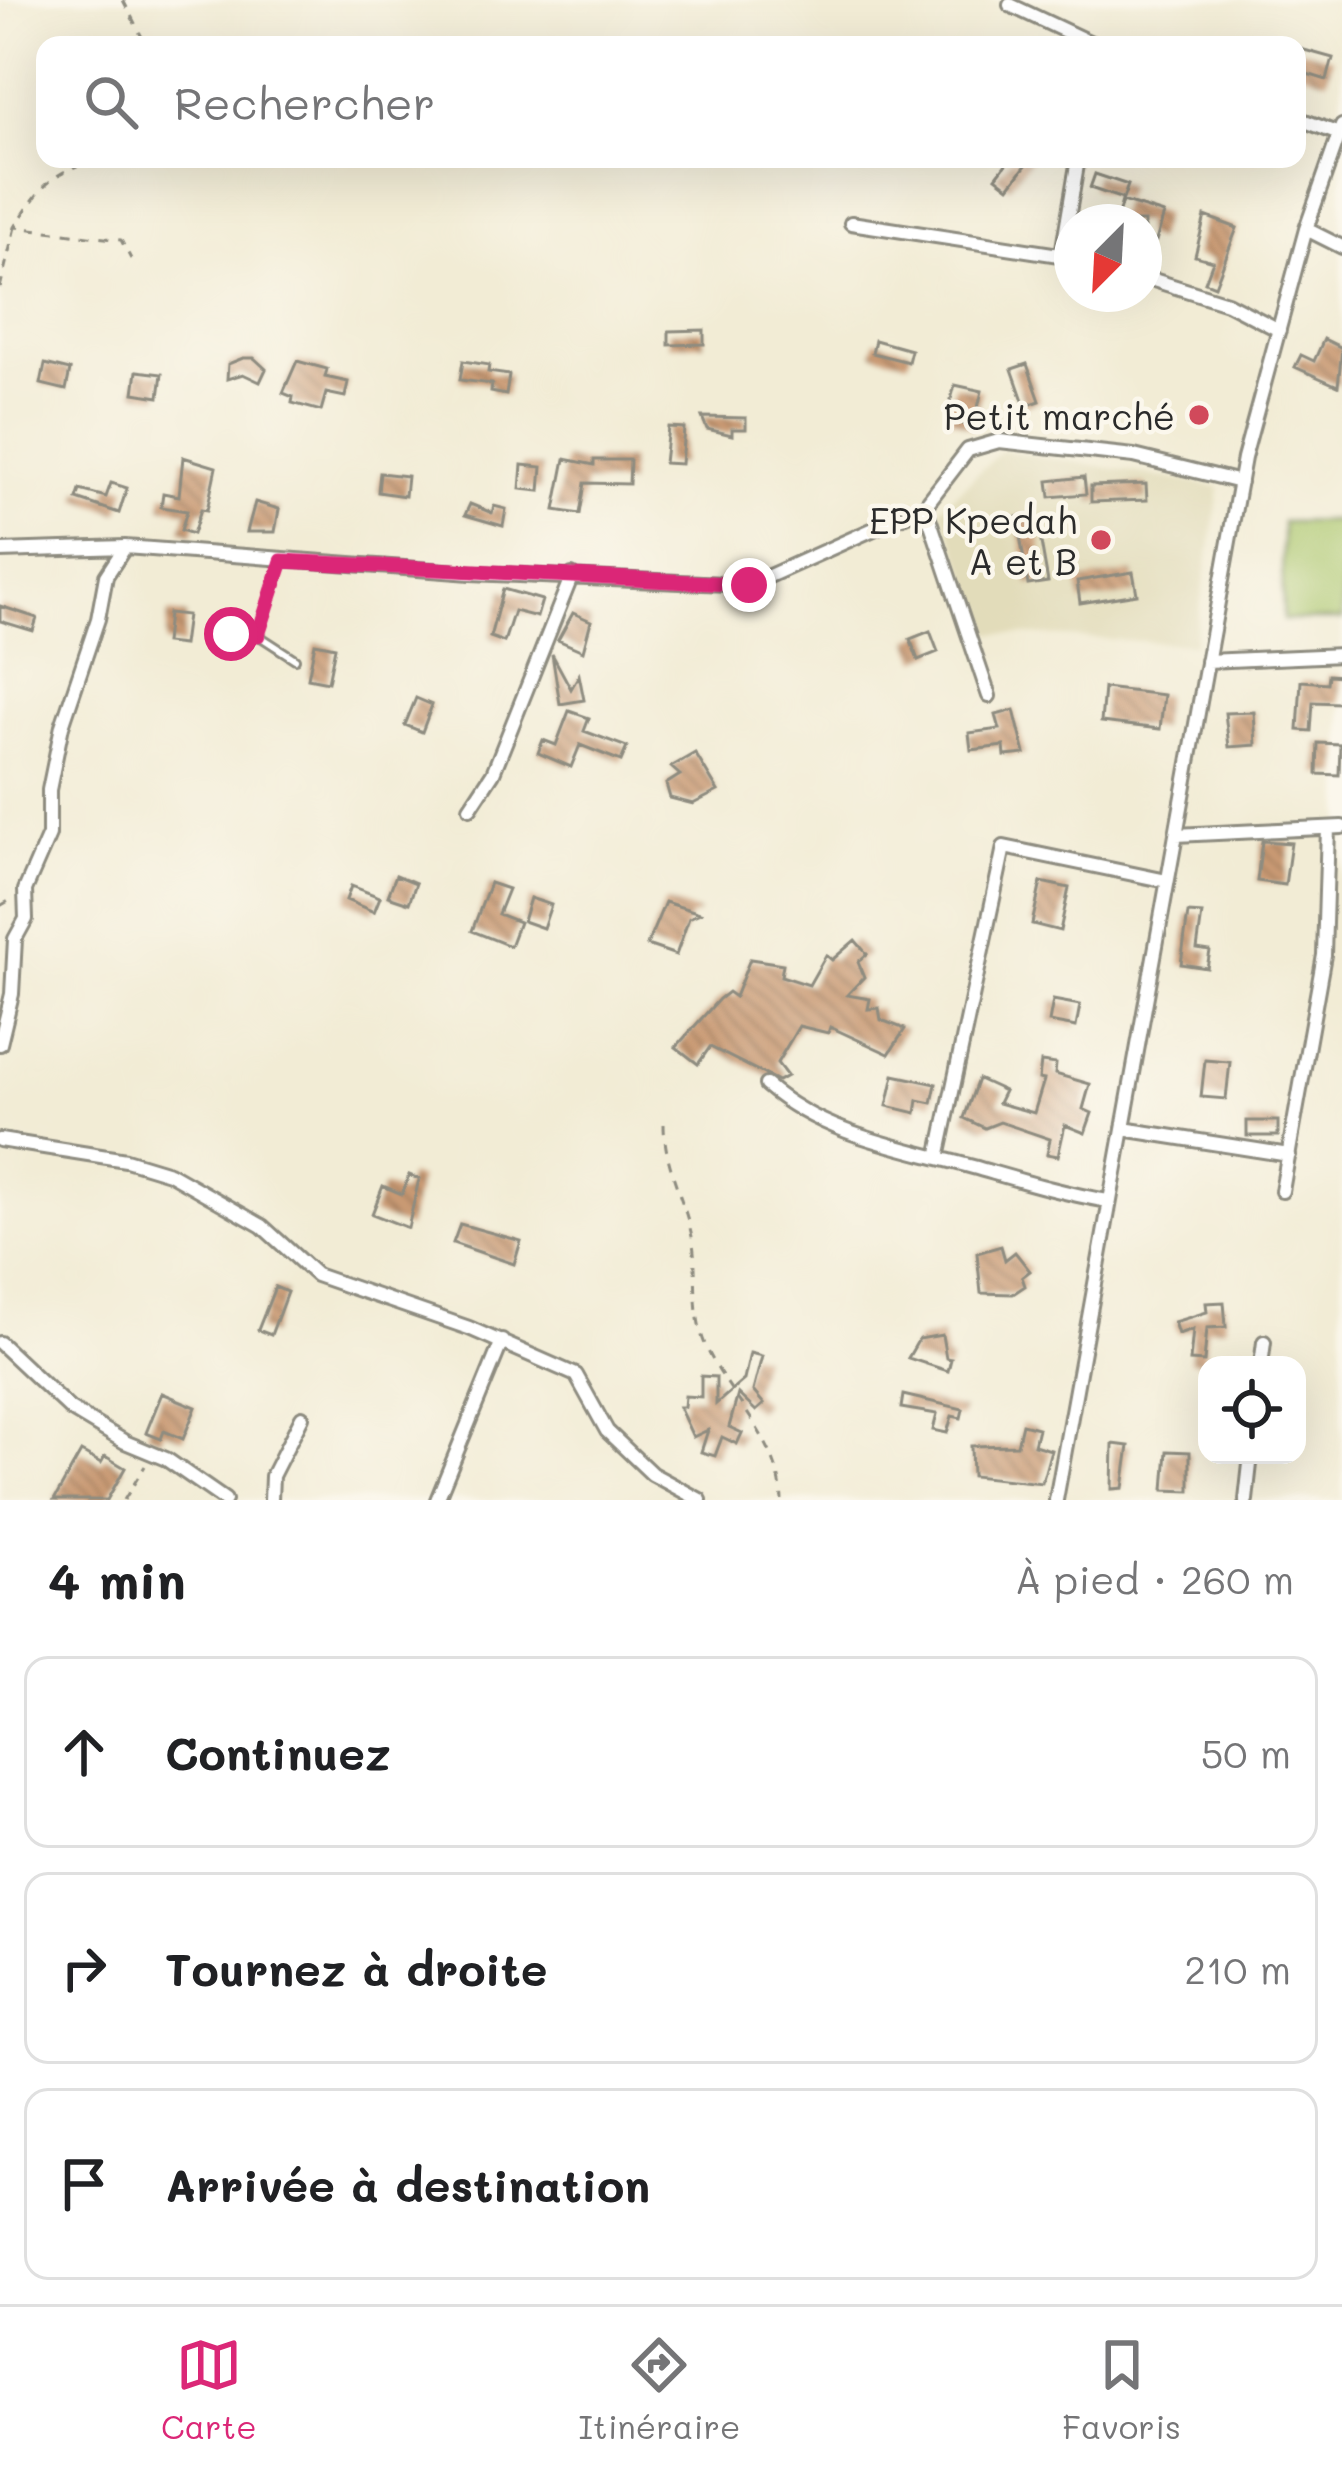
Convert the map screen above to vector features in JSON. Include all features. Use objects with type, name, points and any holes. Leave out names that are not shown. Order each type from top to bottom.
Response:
[{"type":"street","points":[[1010,5],[1070,36]]},
{"type":"street","points":[[1076,1500],[1057,1498],[1240,482],[1306,229],[1341,130],[1306,120]]},
{"type":"street","points":[[1073,204],[1077,168]]},
{"type":"street","points":[[851,223],[1054,253]]},
{"type":"street","points":[[1306,229],[1342,247]]},
{"type":"street","points":[[1162,283],[1226,302],[1279,330]]},
{"type":"street","points":[[0,551],[125,547],[282,561],[749,585],[925,506],[968,450],[999,441],[1134,456],[1240,482]]},
{"type":"street","points":[[925,506],[989,696]]},
{"type":"street","points":[[0,1044],[12,994],[15,939],[26,919],[26,890],[50,835],[49,790],[62,726],[98,619],[106,576],[125,547]]},
{"type":"street","points":[[470,808],[493,773],[572,575]]},
{"type":"street","points":[[1208,662],[1342,655]]},
{"type":"street","points":[[1176,835],[1335,828],[1324,955],[1282,1192]]},
{"type":"street","points":[[938,1158],[1004,847],[1167,881]]},
{"type":"street","points":[[766,1085],[793,1108],[838,1130],[1034,1188],[1108,1202]]},
{"type":"street","points":[[1123,1129],[1289,1155]]},
{"type":"street","points":[[0,1140],[126,1160],[169,1172],[262,1226],[316,1275],[502,1341],[576,1375],[607,1431],[652,1474],[700,1500]]},
{"type":"street","points":[[437,1500],[502,1341]]},
{"type":"street","points":[[1262,1356],[1264,1342]]},
{"type":"street","points":[[0,1343],[70,1409],[225,1500]]},
{"type":"street","points":[[271,1500],[272,1476],[302,1417]]},
{"type":"street","points":[[1246,1500],[1250,1464]]},
{"type":"lane","points":[[258,635],[282,561]]},
{"type":"lane","points":[[207,635],[258,635],[296,659]]},
{"type":"path","points":[[123,0],[141,36]]},
{"type":"path","points":[[0,288],[15,227],[38,191],[63,168]]},
{"type":"path","points":[[15,227],[121,240],[131,259]]},
{"type":"path","points":[[664,1124],[664,1152],[691,1231],[695,1318],[708,1353],[758,1426],[779,1472],[782,1500]]},
{"type":"path","points":[[124,1500],[150,1454]]},
{"type":"shaded area","points":[[1002,450],[1220,487],[1194,644],[991,633],[941,508]]},
{"type":"green space","points":[[1342,521],[1342,620],[1283,620],[1282,522]]},
{"type":"building","points":[[1306,50],[1333,58],[1327,80],[1306,74]]},
{"type":"building","points":[[1003,168],[1024,168],[1009,187],[996,177]]},
{"type":"building","points":[[1095,174],[1128,185],[1123,199],[1090,188]]},
{"type":"building","points":[[1205,216],[1237,228],[1215,286],[1205,282],[1213,261],[1195,256]]},
{"type":"building","points":[[704,330],[704,344],[669,345],[669,331]]},
{"type":"building","points":[[1324,339],[1342,348],[1338,386],[1295,367],[1301,355],[1314,361]]},
{"type":"building","points":[[875,340],[911,350],[908,362],[872,353]]},
{"type":"building","points":[[254,358],[266,369],[260,382],[243,374],[227,379],[228,364]]},
{"type":"building","points":[[297,361],[327,369],[325,377],[348,382],[345,397],[326,393],[321,411],[292,403],[293,397],[283,393]]},
{"type":"building","points":[[463,361],[489,365],[488,372],[509,375],[506,395],[491,392],[492,384],[460,380]]},
{"type":"building","points":[[45,364],[70,370],[66,390],[41,384]]},
{"type":"building","points":[[1027,364],[1040,401],[1025,406],[1012,369]]},
{"type":"building","points":[[137,371],[162,374],[159,397],[134,393]]},
{"type":"building","points":[[955,385],[982,391],[973,428],[946,417]]},
{"type":"building","points":[[702,417],[746,418],[746,429],[732,429],[732,435],[707,429]]},
{"type":"building","points":[[668,427],[684,428],[681,464],[664,463]]},
{"type":"building","points":[[183,457],[216,467],[207,510],[201,509],[193,534],[181,530],[187,511],[161,507],[163,493],[179,496]]},
{"type":"building","points":[[565,459],[594,465],[594,460],[630,460],[629,484],[585,483],[580,514],[555,510]]},
{"type":"building","points":[[522,465],[542,467],[540,491],[520,489]]},
{"type":"building","points":[[380,473],[407,476],[405,496],[378,492]]},
{"type":"building","points":[[1084,477],[1086,494],[1050,497],[1048,481]]},
{"type":"building","points":[[111,483],[127,488],[119,513],[77,499],[80,490],[106,497]]},
{"type":"building","points":[[1146,484],[1147,500],[1091,502],[1091,486]]},
{"type":"building","points":[[255,502],[279,509],[275,532],[247,532]]},
{"type":"building","points":[[470,504],[492,513],[494,506],[506,509],[503,526],[465,515]]},
{"type":"building","points":[[1036,514],[1048,582],[1028,585],[1017,517]]},
{"type":"building","points":[[1133,572],[1137,594],[1080,603],[1077,581]]},
{"type":"building","points":[[503,589],[542,600],[537,617],[514,611],[504,642],[490,637]]},
{"type":"building","points":[[0,606],[37,618],[33,631],[0,621]]},
{"type":"building","points":[[168,613],[187,615],[183,645],[165,643]]},
{"type":"building","points":[[573,613],[591,621],[583,651],[558,640]]},
{"type":"building","points":[[930,631],[938,652],[918,660],[910,639]]},
{"type":"building","points":[[315,643],[335,647],[328,682],[308,678]]},
{"type":"building","points":[[552,654],[571,689],[579,675],[584,700],[560,704]]},
{"type":"building","points":[[1328,675],[1341,676],[1339,703],[1313,702],[1311,731],[1298,730],[1301,681],[1327,683]]},
{"type":"building","points":[[1104,688],[1164,695],[1160,729],[1101,722]]},
{"type":"building","points":[[416,698],[432,705],[422,732],[405,725]]},
{"type":"building","points":[[1014,710],[1025,754],[1005,756],[1004,746],[971,750],[969,733],[1000,729],[996,715]]},
{"type":"building","points":[[569,711],[589,718],[584,731],[627,747],[621,761],[580,745],[571,767],[538,753],[543,740],[556,745]]},
{"type":"building","points":[[1254,712],[1256,745],[1229,747],[1225,713]]},
{"type":"building","points":[[1318,743],[1340,744],[1339,775],[1317,774]]},
{"type":"building","points":[[695,753],[718,791],[693,804],[670,798],[666,784],[680,775],[671,767]]},
{"type":"building","points":[[1262,841],[1291,843],[1285,885],[1257,881]]},
{"type":"building","points":[[396,875],[416,883],[409,903],[388,896]]},
{"type":"building","points":[[1041,882],[1069,888],[1060,931],[1032,924]]},
{"type":"building","points":[[490,883],[508,889],[498,914],[519,922],[510,946],[472,931]]},
{"type":"building","points":[[351,886],[380,897],[374,912],[346,900]]},
{"type":"building","points":[[530,898],[551,905],[543,928],[523,921]]},
{"type":"building","points":[[665,902],[700,913],[689,918],[676,955],[647,945]]},
{"type":"building","points":[[1188,913],[1202,914],[1197,949],[1210,951],[1207,968],[1181,964]]},
{"type":"building","points":[[855,940],[867,954],[858,962],[864,977],[847,995],[870,999],[868,1009],[879,1008],[881,1020],[905,1029],[889,1054],[830,1027],[828,1033],[799,1026],[777,1063],[787,1076],[778,1081],[710,1047],[698,1064],[676,1047],[719,999],[728,992],[735,997],[750,959],[783,964],[781,976],[809,985],[826,955],[832,960]]},
{"type":"building","points":[[1053,1000],[1080,1005],[1076,1027],[1049,1022]]},
{"type":"building","points":[[1205,1060],[1230,1062],[1226,1099],[1201,1097]]},
{"type":"building","points":[[1041,1062],[1056,1064],[1055,1074],[1090,1084],[1083,1109],[1092,1113],[1085,1133],[1065,1125],[1058,1156],[1047,1154],[1050,1139],[1000,1122],[985,1128],[964,1118],[978,1079],[1004,1091],[998,1103],[1034,1113],[1044,1080],[1039,1079]]},
{"type":"building","points":[[894,1075],[936,1084],[932,1103],[918,1100],[916,1113],[887,1106]]},
{"type":"building","points":[[1247,1121],[1278,1121],[1278,1136],[1247,1136]]},
{"type":"building","points":[[409,1175],[419,1179],[408,1228],[372,1214],[383,1186],[402,1194]]},
{"type":"building","points":[[460,1224],[521,1241],[514,1264],[453,1243]]},
{"type":"building","points":[[1001,1246],[1005,1260],[1015,1252],[1030,1271],[1022,1277],[1025,1286],[1013,1294],[981,1293],[977,1253]]},
{"type":"building","points":[[275,1287],[287,1292],[271,1335],[258,1330]]},
{"type":"building","points":[[1224,1302],[1226,1327],[1207,1328],[1205,1356],[1190,1361],[1193,1329],[1178,1334],[1174,1322],[1207,1312],[1206,1303]]},
{"type":"building","points":[[942,1335],[946,1358],[951,1359],[948,1371],[908,1358],[919,1339]]},
{"type":"building","points":[[750,1353],[762,1356],[753,1391],[764,1404],[756,1411],[738,1394],[729,1427],[742,1433],[737,1444],[722,1437],[715,1456],[701,1452],[708,1430],[693,1437],[679,1407],[684,1407],[685,1396],[701,1397],[701,1376],[716,1377],[716,1404],[744,1380]]},
{"type":"building","points":[[162,1393],[196,1407],[183,1439],[164,1431],[161,1439],[146,1433]]},
{"type":"building","points":[[903,1395],[963,1409],[961,1418],[952,1416],[947,1433],[933,1430],[937,1414],[901,1408]]},
{"type":"building","points":[[1022,1424],[1038,1428],[1034,1445],[1051,1450],[1042,1483],[972,1476],[971,1446],[1017,1445]]},
{"type":"building","points":[[1113,1444],[1129,1446],[1123,1488],[1112,1489]]},
{"type":"building","points":[[1167,1451],[1190,1452],[1190,1491],[1164,1490]]},
{"type":"building","points":[[81,1452],[101,1463],[105,1456],[125,1468],[107,1500],[54,1500]]},
{"type":"place","name":"Petit marché","points":[[1199,415]]},
{"type":"place","name":"EPP Kpedah A et B","points":[[1101,540]]},
{"type":"route","points":[[231,634],[258,635],[282,561],[749,585]]}]
